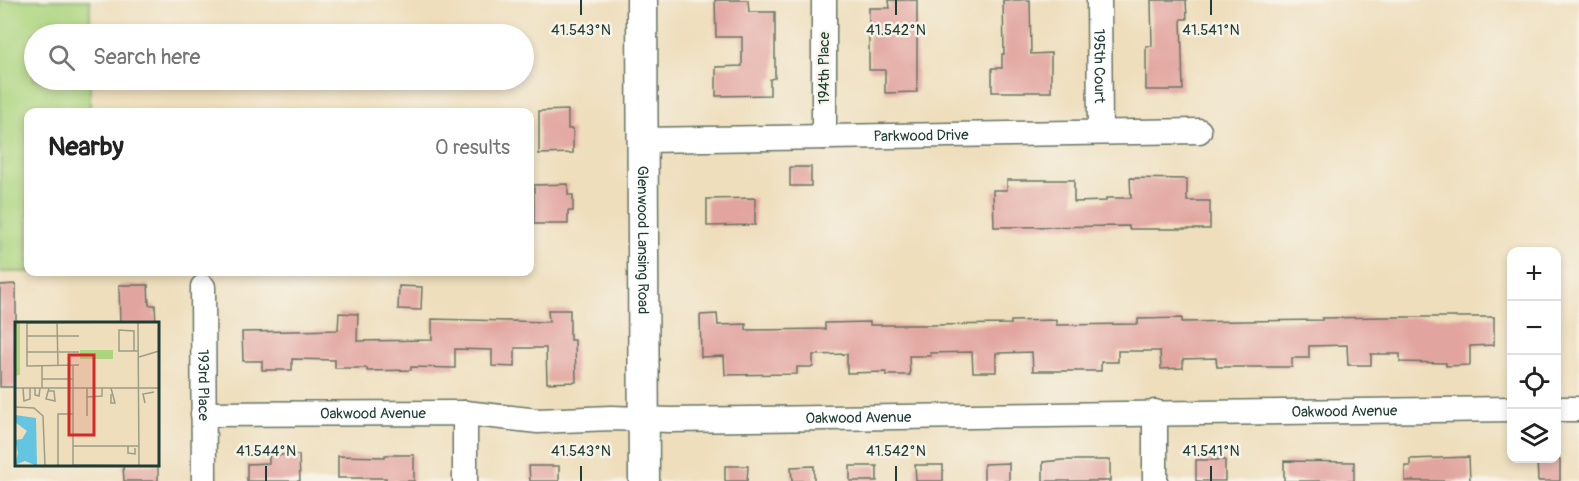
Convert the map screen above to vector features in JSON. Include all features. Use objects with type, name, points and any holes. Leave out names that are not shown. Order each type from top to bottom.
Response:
[{"type":"main road","name":"Glenwood Lansing Road","points":[[642,0],[644,481]]},
{"type":"street","name":"194th Place","points":[[824,0],[824,137]]},
{"type":"street","name":"195th Court","points":[[1099,0],[1100,132]]},
{"type":"street","name":"Parkwood Drive","points":[[642,140],[1199,131]]},
{"type":"street","name":"193rd Place","points":[[202,287],[204,481]]},
{"type":"street","points":[[1561,409],[1579,409]]},
{"type":"street","name":"Oakwood Avenue","points":[[203,414],[465,413],[538,421],[611,418],[644,420],[1155,412],[1507,410]]},
{"type":"street","points":[[1155,412],[1155,481]]},
{"type":"street","points":[[465,413],[465,481]]},
{"type":"green space","points":[[0,0],[90,0],[90,24],[24,24],[24,90],[90,90],[90,108],[24,108],[24,272],[0,272]]},
{"type":"building","points":[[715,0],[748,0],[749,12],[775,12],[775,78],[770,79],[770,95],[716,96],[716,67],[742,66],[742,37],[716,37]]},
{"type":"building","points":[[889,0],[917,0],[917,92],[885,93],[885,70],[869,70],[869,8],[890,8]]},
{"type":"building","points":[[1003,0],[1030,0],[1031,54],[1051,53],[1051,92],[992,92],[992,68],[1002,68],[1002,54],[1004,54]]},
{"type":"building","points":[[1151,0],[1186,0],[1187,19],[1181,19],[1183,90],[1146,90],[1146,46],[1152,46]]},
{"type":"building","points":[[568,110],[568,129],[573,129],[573,153],[539,154],[539,111]]},
{"type":"building","points":[[790,167],[811,167],[811,186],[790,186]]},
{"type":"building","points":[[1130,178],[1187,179],[1187,201],[1210,201],[1210,229],[1129,229],[1129,226],[994,227],[993,190],[1007,190],[1007,180],[1074,180],[1074,202],[1131,198]]},
{"type":"building","points":[[568,184],[568,195],[573,195],[573,211],[568,211],[568,224],[534,224],[534,185]]},
{"type":"building","points":[[755,198],[755,225],[707,226],[707,199]]},
{"type":"building","points":[[16,284],[15,387],[0,387],[0,285]]},
{"type":"building","points":[[119,285],[148,285],[149,305],[155,305],[156,322],[120,322]]},
{"type":"building","points":[[399,286],[422,287],[421,310],[398,309]]},
{"type":"building","points":[[548,310],[570,310],[570,340],[575,340],[576,382],[547,383],[546,348],[515,348],[515,367],[492,366],[492,350],[455,349],[455,368],[411,367],[411,370],[367,371],[367,368],[335,368],[335,360],[292,359],[292,370],[262,370],[262,361],[243,361],[242,332],[338,330],[339,313],[358,314],[357,341],[432,340],[432,319],[549,322]]},
{"type":"building","points":[[717,314],[718,325],[746,324],[746,330],[825,329],[825,323],[870,322],[870,325],[930,325],[1011,324],[1011,321],[1056,320],[1056,325],[1138,324],[1138,319],[1182,318],[1182,322],[1494,317],[1494,345],[1470,346],[1470,365],[1446,366],[1446,363],[1400,362],[1400,354],[1371,354],[1371,365],[1348,365],[1347,345],[1309,346],[1309,358],[1292,358],[1292,367],[1217,367],[1216,358],[1183,359],[1183,368],[1161,369],[1160,351],[1118,351],[1118,362],[1101,362],[1101,371],[1033,371],[1032,352],[996,353],[996,372],[973,372],[972,352],[909,356],[910,375],[886,375],[886,372],[847,373],[847,354],[813,355],[813,367],[797,367],[797,374],[725,375],[724,356],[701,357],[700,315]]},
{"type":"building","points":[[269,455],[299,455],[300,481],[247,481],[247,464],[269,463]]},
{"type":"building","points":[[385,455],[414,455],[414,481],[386,481],[386,478],[338,478],[338,456],[385,457]]},
{"type":"building","points":[[1469,457],[1470,481],[1405,481],[1405,466],[1410,466],[1410,459]]},
{"type":"building","points":[[1110,460],[1110,481],[1043,481],[1043,462]]},
{"type":"building","points":[[1196,460],[1225,460],[1225,481],[1196,481]]},
{"type":"building","points":[[1284,461],[1354,462],[1354,481],[1284,481]]},
{"type":"building","points":[[1009,463],[1009,481],[984,481],[984,464]]},
{"type":"building","points":[[1537,463],[1560,463],[1560,481],[1538,481]]},
{"type":"building","points":[[915,465],[943,465],[943,481],[916,481]]},
{"type":"building","points":[[123,466],[158,466],[158,481],[124,481]]},
{"type":"building","points":[[529,466],[559,466],[559,481],[530,481]]},
{"type":"building","points":[[725,466],[748,466],[747,481],[725,481]]},
{"type":"building","points":[[814,466],[814,481],[792,481],[791,467]]},
{"type":"building","points":[[850,466],[877,466],[877,481],[850,481]]}]
